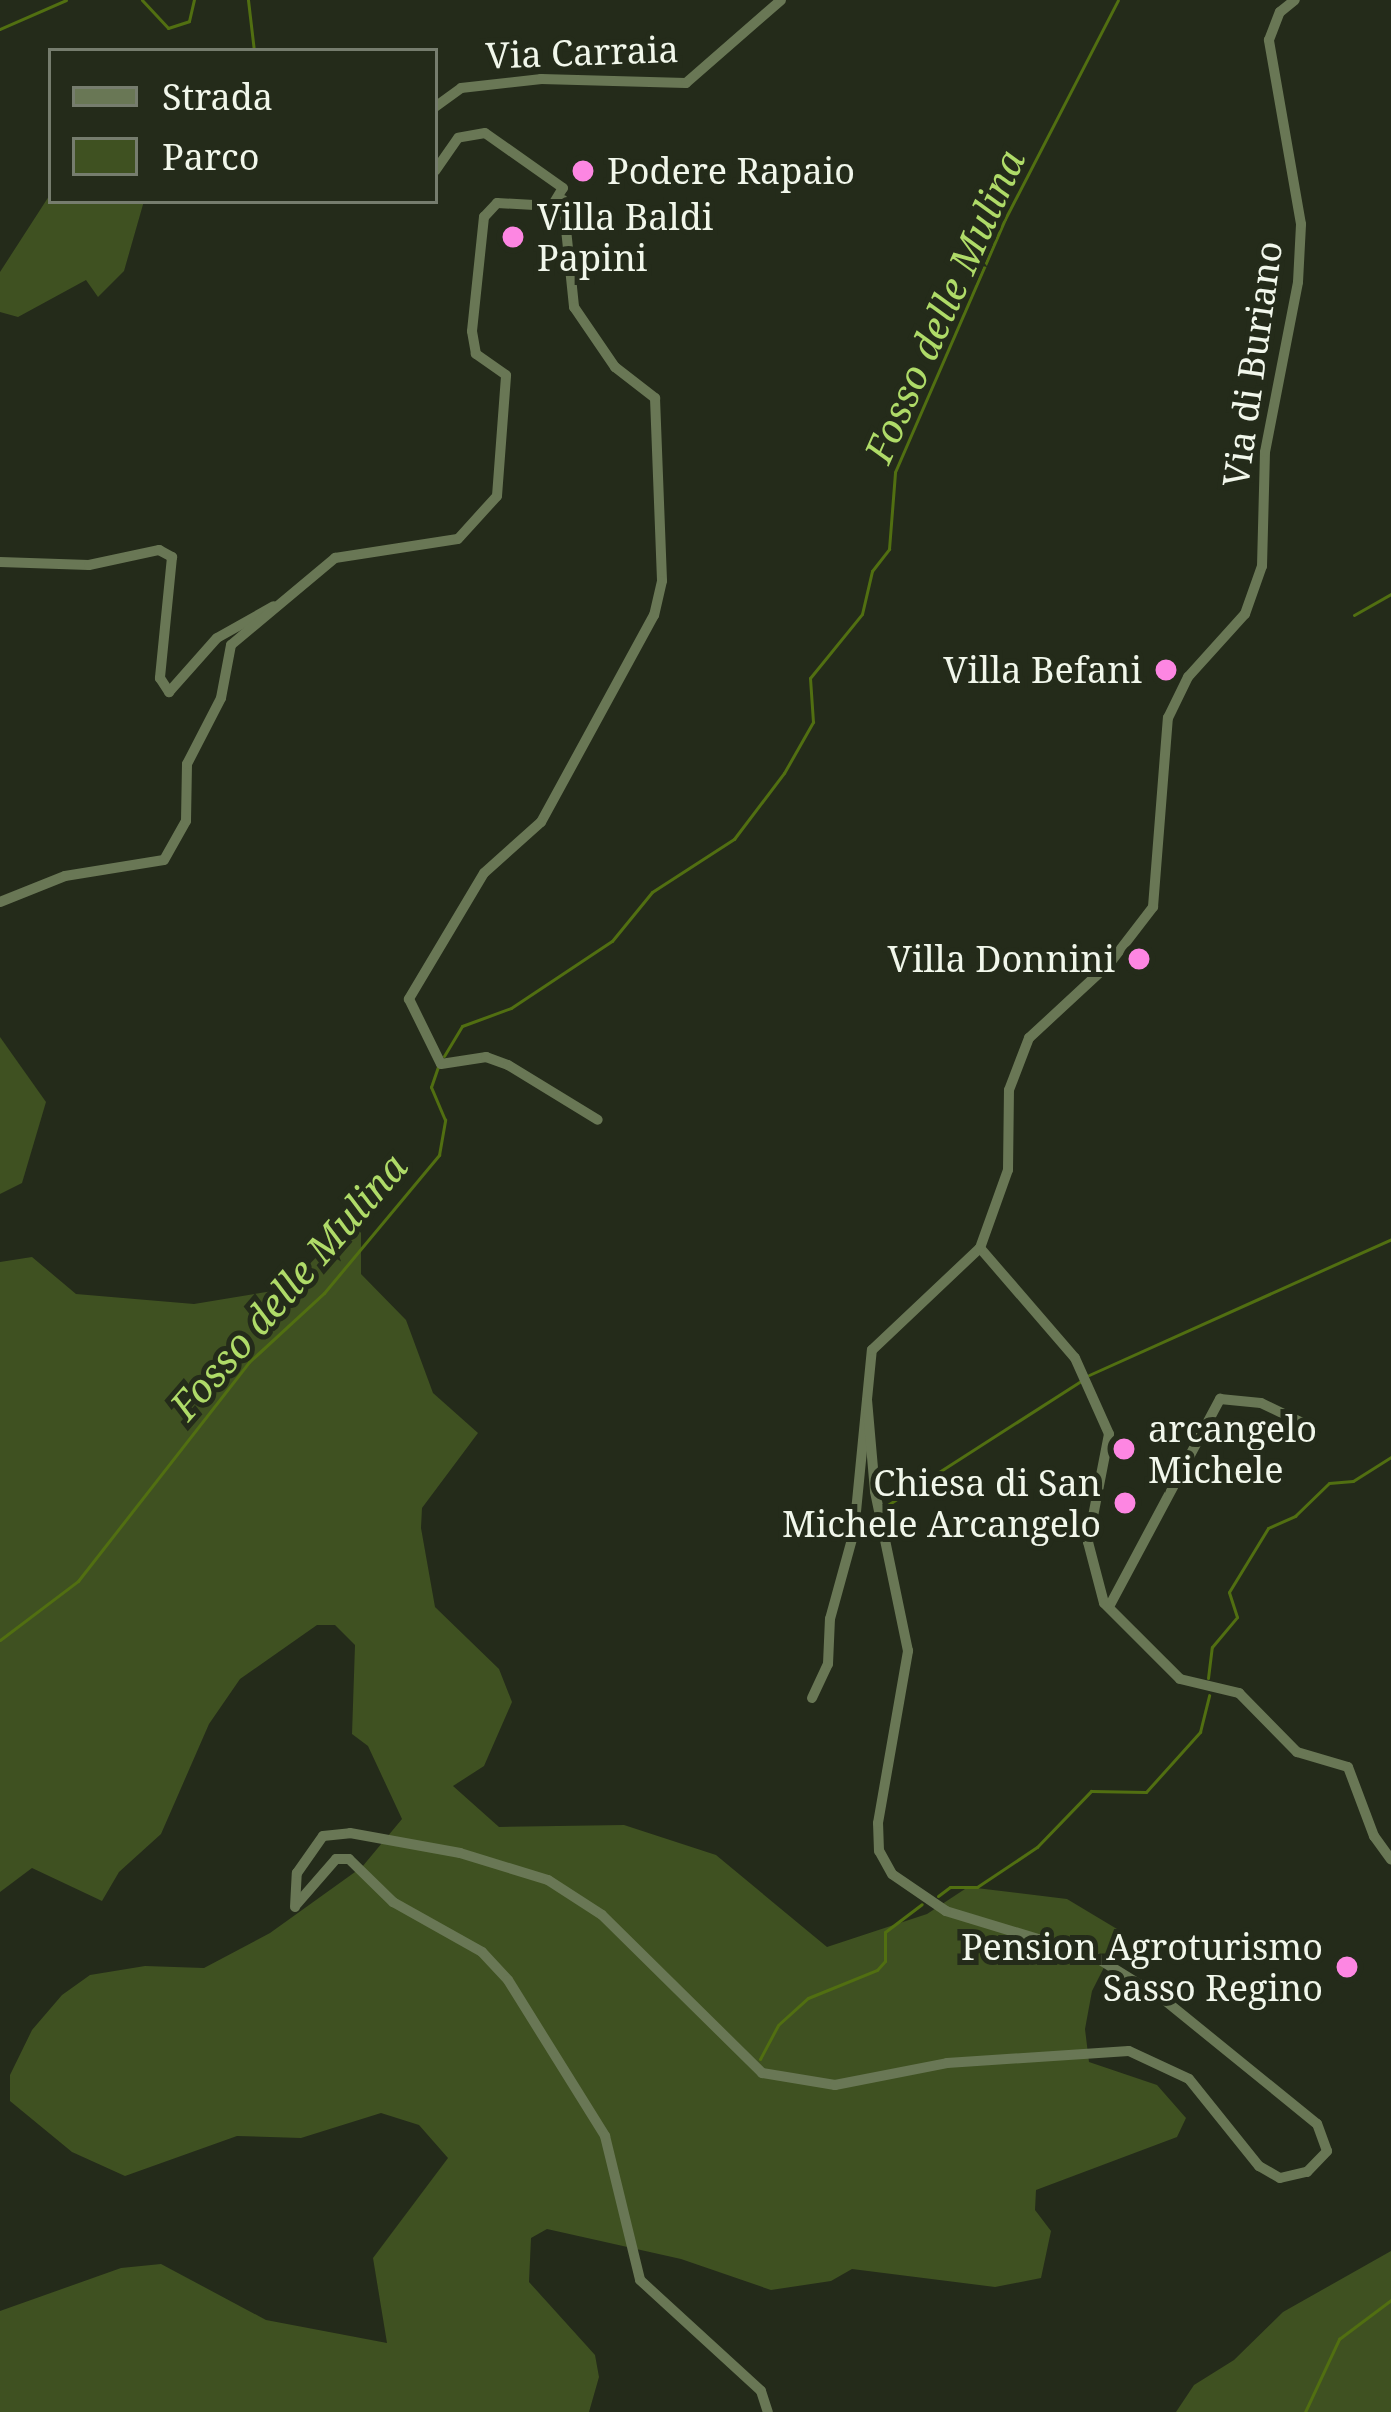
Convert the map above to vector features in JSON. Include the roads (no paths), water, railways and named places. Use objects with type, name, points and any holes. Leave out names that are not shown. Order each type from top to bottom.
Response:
[{"type":"street","name":"Via Carraia","points":[[438,104],[461,88],[541,79],[686,83],[781,0]]},
{"type":"street","name":"Via di Buriano","points":[[867,1400],[878,1338],[920,1309],[980,1248],[1008,1170],[1006,1112],[1016,1064],[1029,1038],[1110,963],[1160,887],[1174,699],[1236,628],[1262,566],[1265,452],[1298,282],[1300,224],[1297,165],[1269,40],[1280,12],[1295,0]]},
{"type":"street","points":[[438,166],[458,138],[485,133],[555,178],[563,200],[574,307],[614,367],[655,398],[662,580],[655,615],[541,822],[484,873],[412,990],[410,1009],[441,1064],[485,1057],[598,1120]]},
{"type":"street","points":[[0,902],[65,876],[164,860],[186,821],[188,764],[221,698],[231,645],[351,552],[458,539],[497,496],[506,375],[476,354],[472,331],[484,217],[492,204],[563,200]]},
{"type":"street","points":[[0,562],[88,565],[158,550],[172,557],[160,677],[169,692],[217,638],[296,592]]},
{"type":"street","points":[[1035,967],[1110,963]]},
{"type":"street","points":[[980,1248],[1065,1344],[1109,1434],[1088,1542],[1092,1576],[1110,1605],[1180,1679],[1239,1693],[1297,1752],[1348,1767],[1373,1836],[1391,1858]]},
{"type":"street","points":[[1110,1605],[1220,1399],[1261,1403],[1309,1426]]},
{"type":"street","points":[[812,1698],[828,1664],[867,1400]]},
{"type":"street","points":[[768,2412],[770,2402],[745,2374],[640,2281],[605,2136],[508,1980],[482,1952],[393,1902],[349,1859],[325,1868],[295,1907],[297,1873],[323,1836],[442,1848],[577,1896],[777,2078],[836,2085],[947,2063],[1129,2051],[1189,2079],[1259,2166],[1280,2178],[1307,2172],[1327,2150],[1317,2124],[1163,1999],[1094,1956],[946,1911],[892,1874],[879,1851],[878,1822],[908,1651],[875,1491],[867,1400]]},
{"type":"waterway","points":[[0,29],[66,0]]},
{"type":"waterway","points":[[142,0],[168,28],[189,21],[194,0]]},
{"type":"waterway","points":[[248,0],[254,48]]},
{"type":"waterway","name":"Fosso delle Mulina","points":[[444,1056],[462,1026],[511,1008],[612,941],[652,892],[734,839],[784,773],[813,722],[810,678],[862,614],[872,571],[889,549],[895,472],[1005,219],[1118,0]]},
{"type":"waterway","points":[[1354,615],[1391,594]]},
{"type":"waterway","name":"Fosso delle Mulina","points":[[0,1640],[78,1581],[249,1362],[324,1293],[439,1155],[445,1120],[431,1087],[439,1064]]},
{"type":"waterway","points":[[1089,1375],[1391,1239]]},
{"type":"waterway","points":[[886,1506],[1081,1381]]},
{"type":"waterway","points":[[1208,1678],[1212,1647],[1237,1617],[1229,1592],[1268,1528],[1295,1516],[1329,1483],[1353,1481],[1391,1457]]},
{"type":"waterway","points":[[938,1896],[950,1887],[977,1887],[1037,1847],[1091,1791],[1146,1792],[1200,1732],[1209,1695]]},
{"type":"waterway","points":[[760,2059],[778,2025],[808,1998],[877,1970],[885,1961],[885,1932],[922,1904]]},
{"type":"waterway","points":[[1305,2412],[1339,2339],[1391,2300]]},
{"type":"place","name":"Podere Rapaio","points":[[583,171]]},
{"type":"place","name":"Villa Baldi Papini","points":[[513,237]]},
{"type":"place","name":"Villa Befani","points":[[1166,670]]},
{"type":"place","name":"Villa Donnini","points":[[1139,959]]},
{"type":"place","name":"arcangelo Michele","points":[[1124,1449]]},
{"type":"place","name":"Chiesa di San Michele Arcangelo","points":[[1125,1503]]},
{"type":"place","name":"Pension Agroturismo Sasso Regino","points":[[1347,1967]]}]
